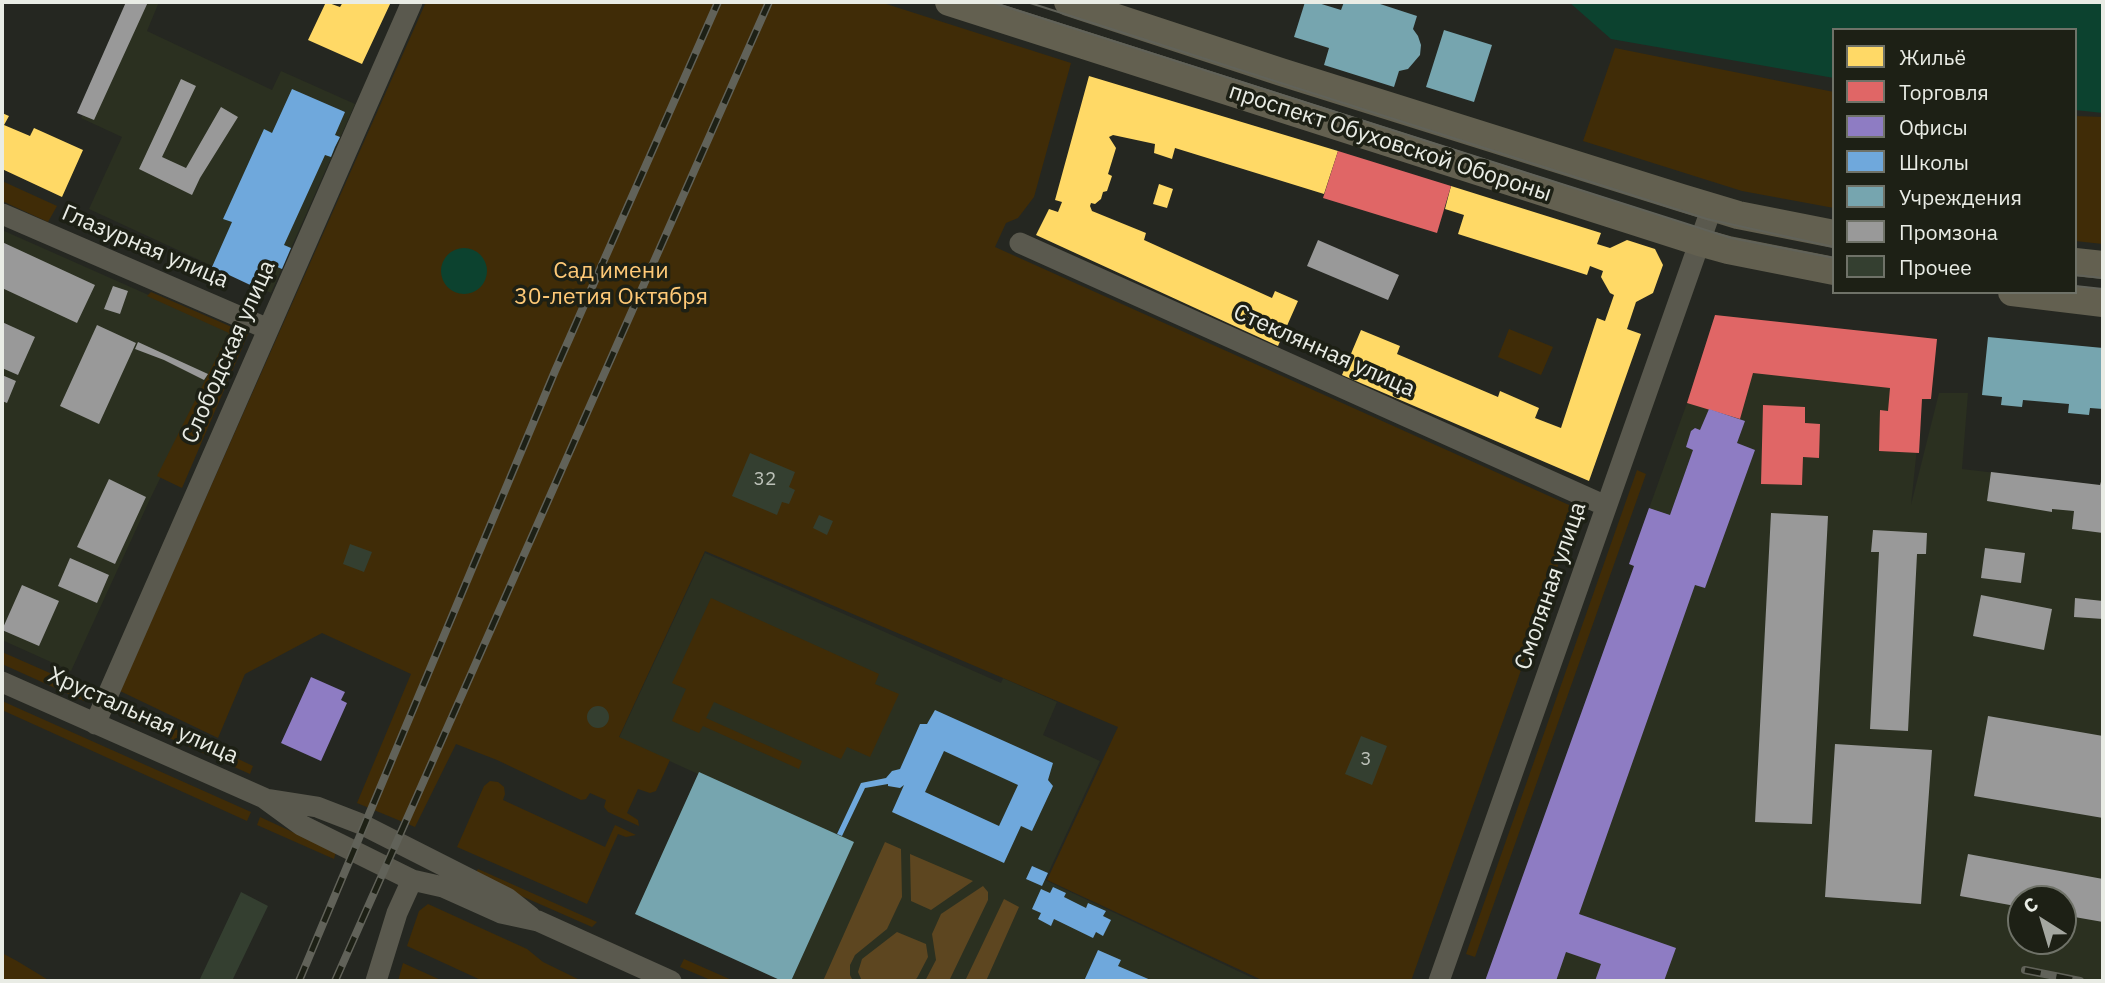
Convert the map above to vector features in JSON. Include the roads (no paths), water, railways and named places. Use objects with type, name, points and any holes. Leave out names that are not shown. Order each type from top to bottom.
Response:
[{"type":"main road","name":"проспект Обуховской Обороны","points":[[949,2],[1699,242],[1832,271]]},
{"type":"main road","name":"проспект Обуховской Обороны","points":[[1068,2],[1712,207],[1832,234]]},
{"type":"main road","points":[[2077,262],[2103,265]]},
{"type":"main road","points":[[2029,294],[2103,303]]},
{"type":"street","name":"Слободская улица","points":[[95,724],[412,2]]},
{"type":"street","name":"Смоляная улица","points":[[1439,981],[1712,207]]},
{"type":"street","name":"Глазурная улица","points":[[2,214],[268,329]]},
{"type":"street","name":"Стеклянная улица","points":[[1020,243],[1606,506]]},
{"type":"street","name":"Хрустальная улица","points":[[2,682],[264,798],[300,825],[412,880],[443,887],[501,913],[538,921],[671,981]]},
{"type":"street","name":"Хрустальная улица","points":[[264,798],[317,807],[361,824],[507,898],[538,921]]},
{"type":"street","points":[[376,981],[397,913],[412,880]]},
{"type":"tram line","points":[[991,2],[1731,238],[1832,258]]},
{"type":"tram line","points":[[1027,2],[1707,219],[1832,247]]},
{"type":"tram line","points":[[2077,275],[2103,278]]},
{"type":"tram line","points":[[2077,286],[2103,289]]},
{"type":"railway","points":[[299,981],[555,371],[718,2]]},
{"type":"railway","points":[[335,981],[769,2]]},
{"type":"railway","points":[[2025,970],[2080,981]]},
{"type":"park label","name":"Сад имени 30-летия Октября","points":[[611,284]]}]
